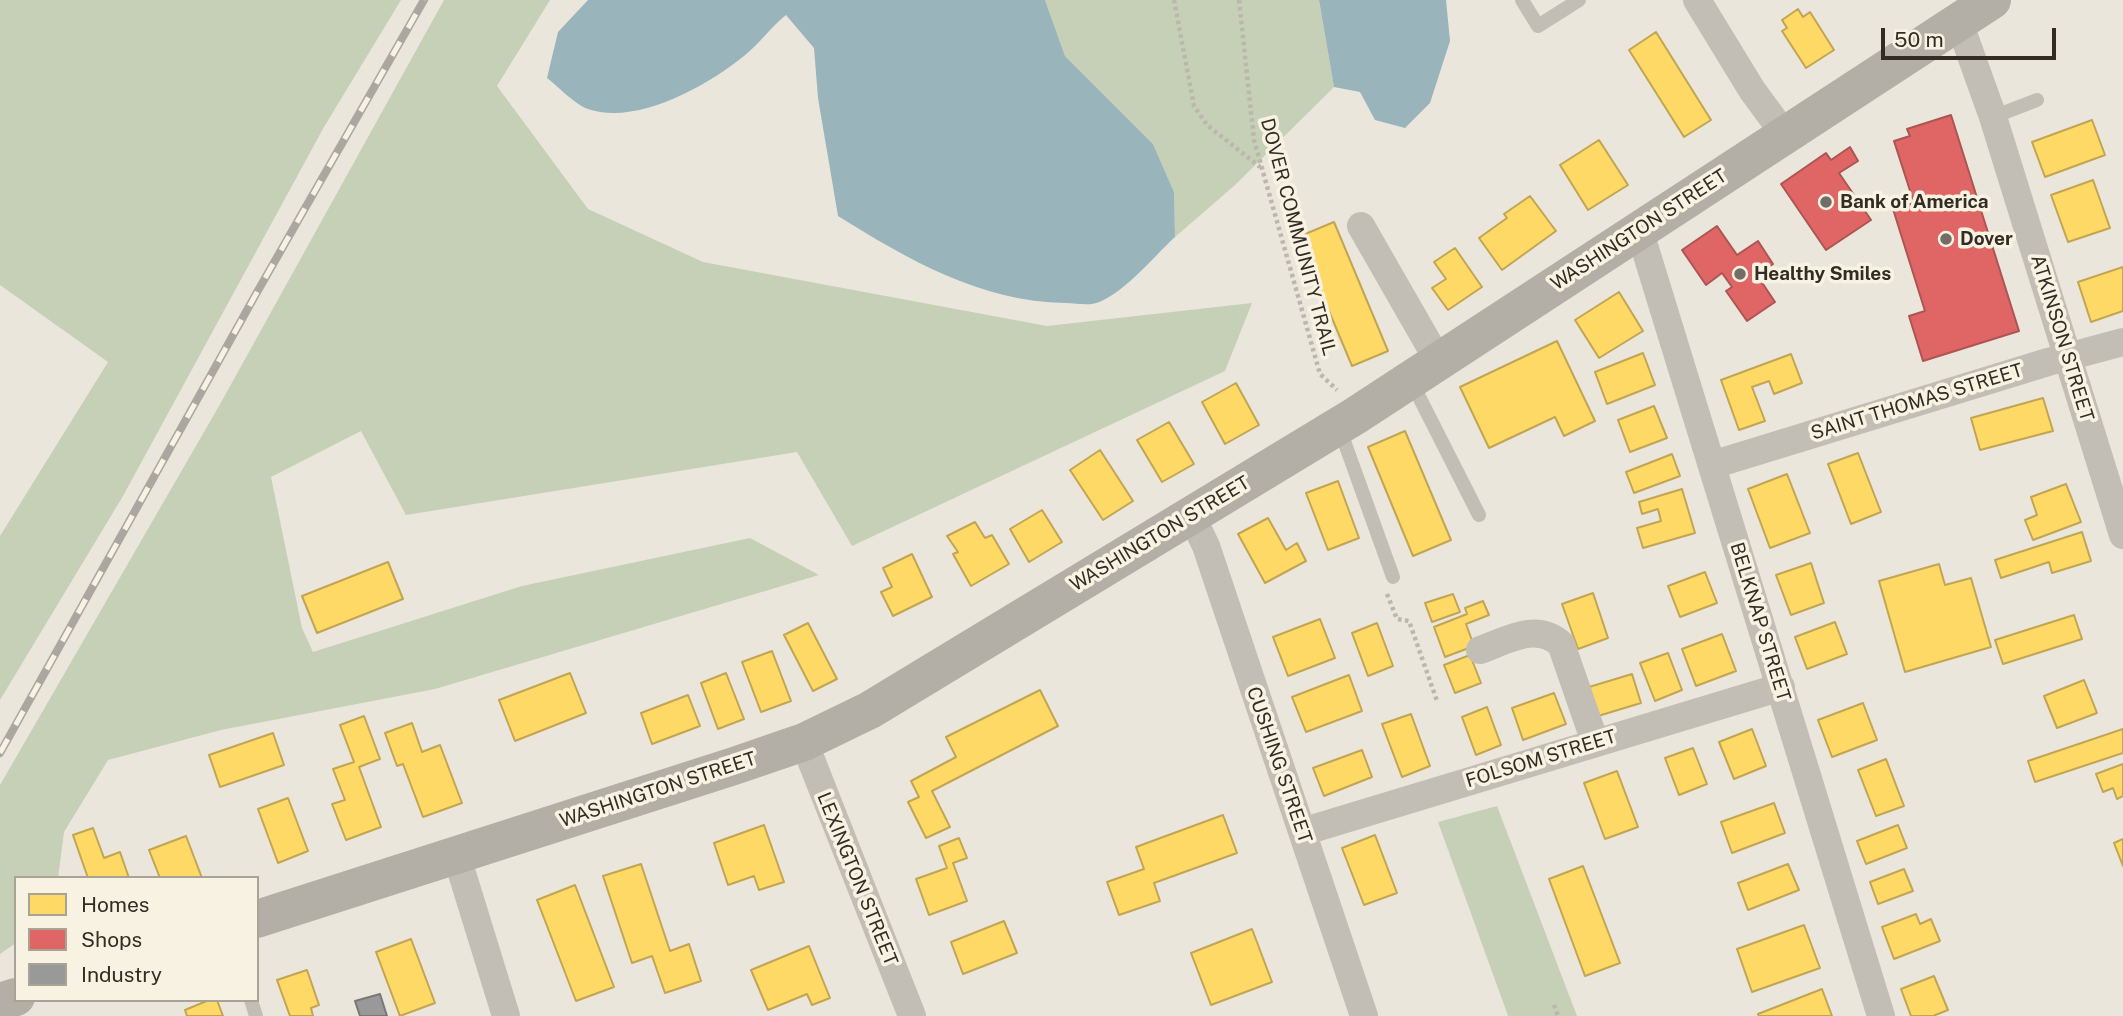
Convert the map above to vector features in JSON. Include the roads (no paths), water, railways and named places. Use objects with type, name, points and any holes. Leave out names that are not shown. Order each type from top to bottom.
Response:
[{"type":"street","points":[[1697,0],[1752,90],[1786,135]]},
{"type":"street","name":"WASHINGTON STREET","points":[[259,918],[804,742],[923,679],[1425,371],[1992,0]]},
{"type":"street","name":"ATKINSON STREET","points":[[1959,22],[1993,117],[2123,535]]},
{"type":"street","points":[[1360,226],[1425,371]]},
{"type":"street","name":"BELKNAP STREET","points":[[1639,229],[1881,1016]]},
{"type":"street","name":"SAINT THOMAS STREET","points":[[1712,465],[2123,342]]},
{"type":"street","name":"CUSHING STREET","points":[[1191,514],[1206,546],[1364,1016]]},
{"type":"street","points":[[1480,650],[1528,633],[1549,634],[1561,644],[1595,742]]},
{"type":"street","name":"FOLSOM STREET","points":[[1302,832],[1781,687]]},
{"type":"street","name":"LEXINGTON STREET","points":[[804,742],[912,1016]]},
{"type":"street","points":[[456,854],[506,1016]]},
{"type":"lane","points":[[1522,0],[1538,26],[1578,0]]},
{"type":"lane","points":[[1993,117],[2037,100]]},
{"type":"lane","points":[[1425,371],[1479,515]]},
{"type":"lane","points":[[1340,422],[1393,577]]},
{"type":"water","points":[[588,0],[1045,0],[1065,56],[1153,144],[1174,192],[1175,237],[1125,286],[1092,304],[1034,301],[1004,295],[946,275],[891,248],[838,216],[818,98],[814,48],[786,15],[729,68],[692,90],[651,107],[610,113],[580,105],[547,78],[558,32]]},
{"type":"water","points":[[1319,0],[1446,0],[1450,41],[1430,103],[1405,128],[1375,120],[1360,92],[1334,87]]},
{"type":"railway","points":[[0,753],[256,294],[424,0]]},
{"type":"place","name":"Bank of America","points":[[1826,202]]},
{"type":"place","name":"Dover","points":[[1946,239]]},
{"type":"place","name":"Healthy Smiles","points":[[1740,274]]}]
